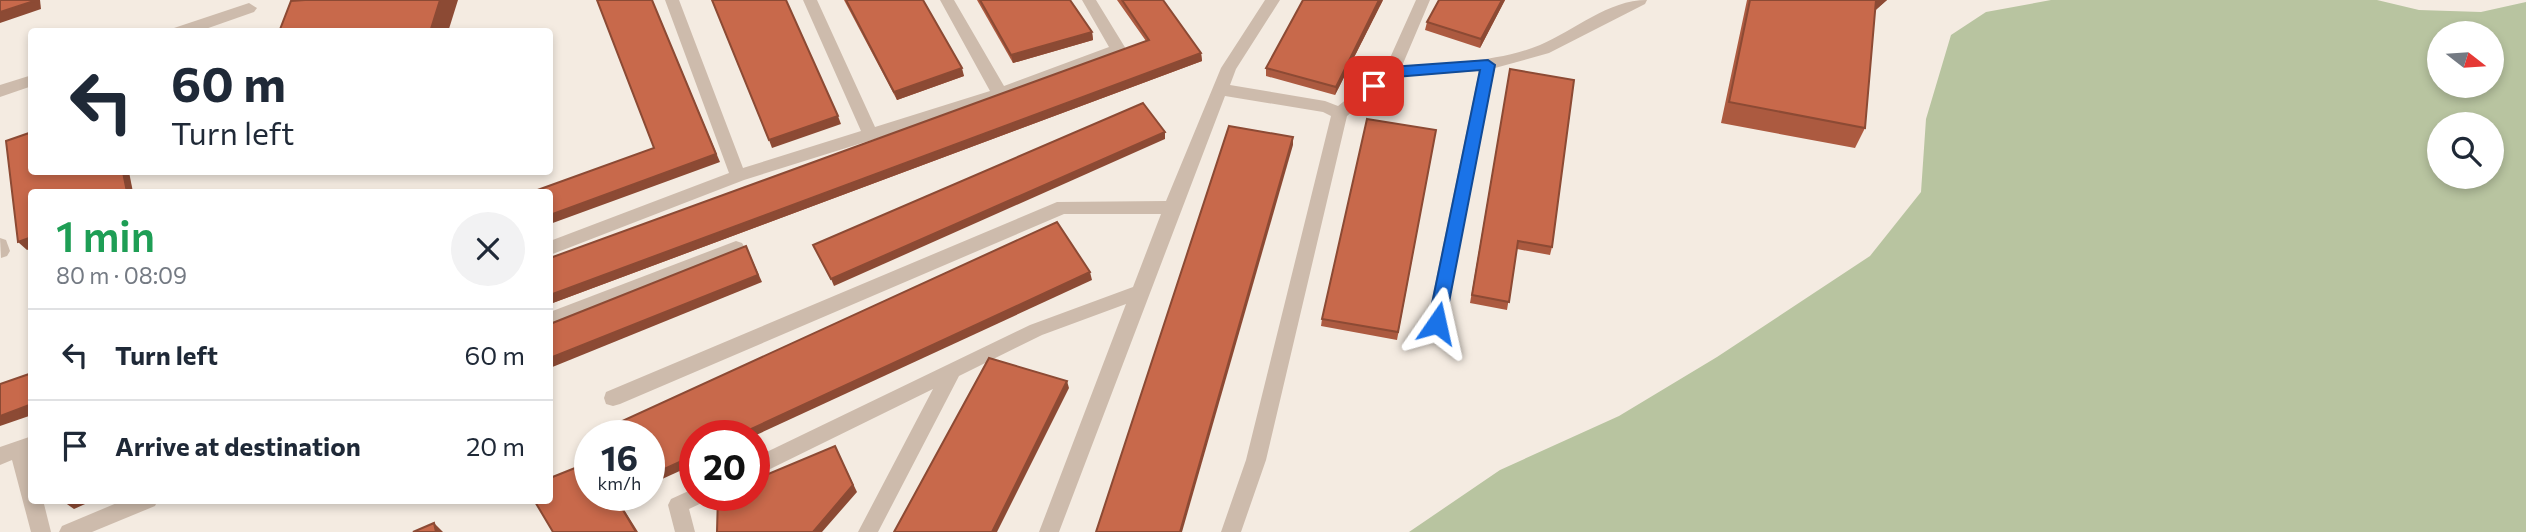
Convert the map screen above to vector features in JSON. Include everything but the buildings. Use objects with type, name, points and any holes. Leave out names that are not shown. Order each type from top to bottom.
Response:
[{"type":"lane","points":[[671,0],[738,176]]},
{"type":"lane","points":[[810,0],[871,135]]},
{"type":"lane","points":[[947,0],[1000,94]]},
{"type":"lane","points":[[553,247],[738,176],[1000,94],[1118,49],[1089,0]]},
{"type":"lane","points":[[1049,532],[1220,89],[1229,68],[1273,0]]},
{"type":"lane","points":[[1231,532],[1256,460],[1340,113],[1391,72],[1423,0]]},
{"type":"lane","points":[[1391,72],[1488,65],[1544,49],[1640,0]]},
{"type":"lane","points":[[190,28],[249,8]]},
{"type":"lane","points":[[1437,323],[1488,65]]},
{"type":"lane","points":[[0,91],[28,81]]},
{"type":"lane","points":[[1220,89],[1325,107],[1340,113]]},
{"type":"lane","points":[[613,398],[1063,207],[1172,208]]},
{"type":"lane","points":[[553,318],[736,248]]},
{"type":"lane","points":[[770,460],[1036,330],[1140,292]]},
{"type":"lane","points":[[868,532],[953,370]]},
{"type":"lane","points":[[17,450],[28,485]]},
{"type":"lane","points":[[34,504],[41,532]]},
{"type":"lane","points":[[69,532],[138,504]]},
{"type":"lane","points":[[680,511],[685,532]]},
{"type":"green space","points":[[2051,0],[2377,0],[2419,10],[2481,12],[2526,2],[2526,532],[1409,532],[1500,470],[1619,416],[1717,357],[1870,256],[1921,192],[1926,119],[1951,35],[1986,12]]},
{"type":"route","points":[[1374,86],[1391,72],[1488,65],[1437,323]]}]
